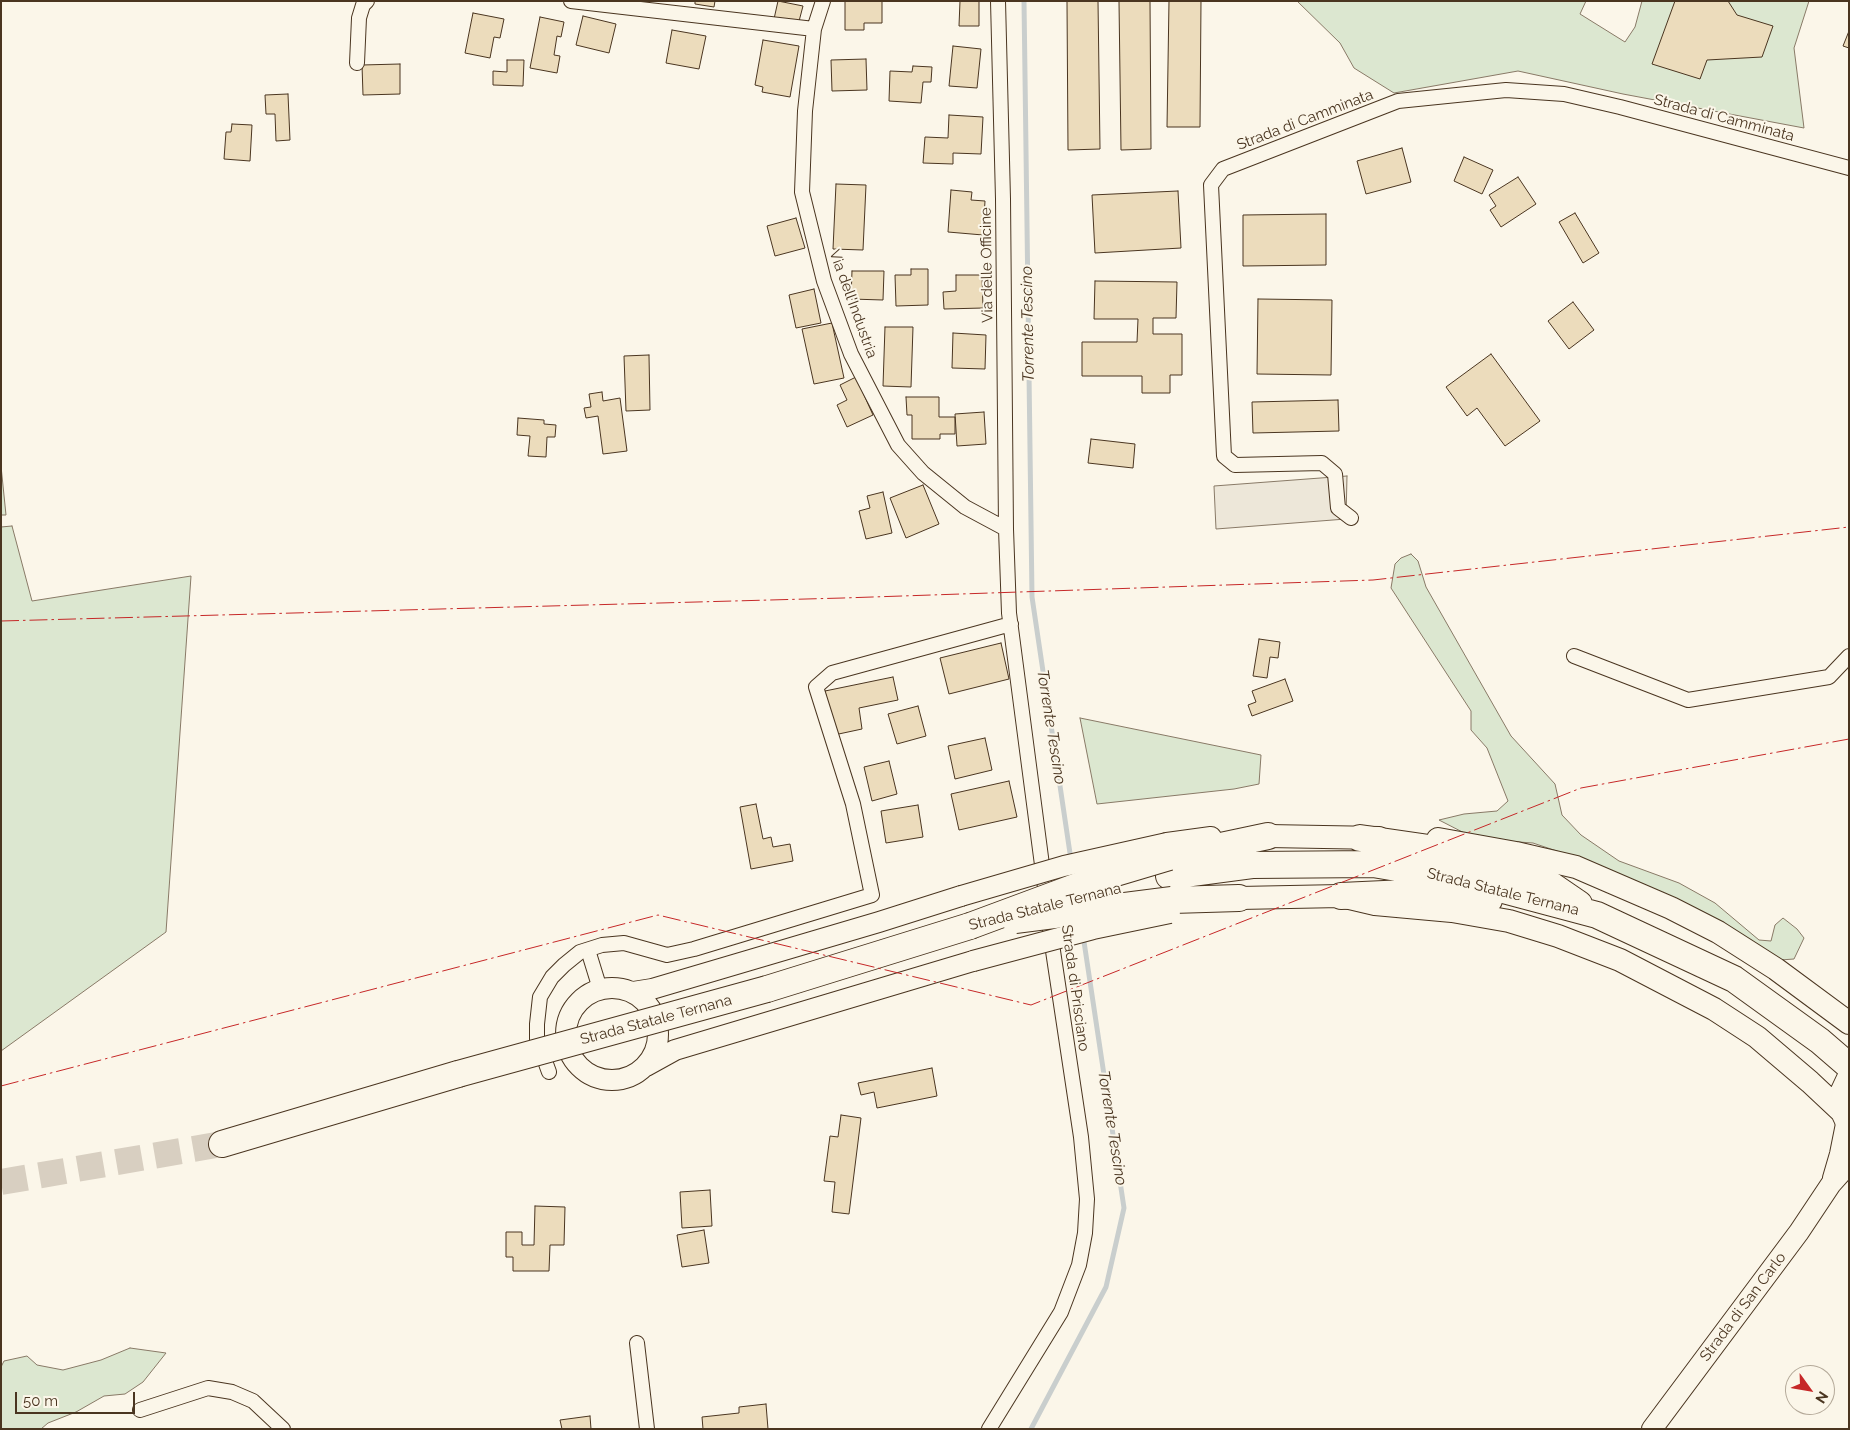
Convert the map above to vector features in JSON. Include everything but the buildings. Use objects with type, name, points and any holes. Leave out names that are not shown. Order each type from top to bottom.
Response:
[{"type":"highway","points":[[1169,878],[1268,836]]},
{"type":"highway","points":[[1360,838],[1436,849],[1541,878],[1596,915]]},
{"type":"highway","name":"Strada Statale Ternana","points":[[222,1144],[458,1074],[767,989],[970,926],[1169,878],[1252,865],[1373,864],[1462,879],[1596,915],[1734,979],[1820,1041],[1849,1066]]},
{"type":"highway","points":[[1169,878],[1239,898]]},
{"type":"highway","points":[[1341,896],[1406,893],[1459,896],[1596,915]]},
{"type":"main road","points":[[1268,836],[1438,839],[1516,853],[1576,867],[1671,908],[1718,932],[1776,969],[1849,1023]]},
{"type":"main road","points":[[633,992],[1064,866],[1169,878]]},
{"type":"main road","points":[[646,1066],[657,1046],[658,1028],[650,1007],[633,992],[618,988],[600,989],[580,1000],[569,1016],[566,1025],[566,1040],[569,1053],[575,1062],[591,1076],[606,1080],[624,1079],[674,1050],[973,961],[1093,929],[1169,878]]},
{"type":"main road","points":[[1239,898],[1341,896],[1375,904],[1452,911],[1509,922],[1558,936],[1620,960],[1714,1009],[1757,1037],[1810,1082],[1846,1121]]},
{"type":"main road","name":"Strada di San Carlo","points":[[1831,1184],[1840,1154],[1846,1121],[1841,1094],[1849,1076]]},
{"type":"main road","name":"Strada di San Carlo","points":[[1652,1429],[1800,1232],[1831,1184],[1849,1164]]},
{"type":"street","points":[[356,63],[359,18],[363,5],[367,1]]},
{"type":"street","points":[[571,1],[814,30]]},
{"type":"street","name":"Via dell'Industria","points":[[823,1],[814,30],[805,111],[802,192],[824,281],[851,354],[898,445],[924,473],[964,507],[1006,529]]},
{"type":"street","name":"Via delle Officine","points":[[998,1],[1003,199],[1006,529]]},
{"type":"street","name":"Strada di Camminata","points":[[1351,518],[1338,508],[1335,474],[1322,463],[1235,465],[1224,456],[1210,184],[1223,169],[1398,101],[1506,90],[1564,94],[1849,168]]},
{"type":"street","name":"Strada di Prisciano","points":[[989,1429],[1061,1312],[1079,1265],[1085,1233],[1086,1199],[1081,1137],[1053,953],[1011,624],[1006,529]]},
{"type":"street","points":[[549,1072],[537,1039],[540,998],[552,977],[580,952],[602,945],[624,943],[667,955],[694,949],[872,895],[853,804],[816,687],[832,673],[1011,624]]},
{"type":"street","points":[[1574,656],[1688,700],[1829,677],[1849,656]]},
{"type":"street","points":[[588,950],[600,989]]},
{"type":"street","points":[[637,1343],[647,1429]]},
{"type":"street","points":[[140,1410],[208,1388],[232,1392],[253,1401],[283,1429]]},
{"type":"green space","points":[[1297,1],[1586,1],[1580,14],[1625,42],[1635,27],[1642,1],[1809,1],[1794,48],[1804,128],[1623,94],[1518,71],[1394,93],[1354,68],[1340,43]]},
{"type":"green space","points":[[1,466],[6,515],[1,515]]},
{"type":"green space","points":[[12,526],[32,601],[191,576],[166,932],[1,1051],[1,527]]},
{"type":"green space","points":[[1411,554],[1418,561],[1426,587],[1511,736],[1555,784],[1562,815],[1581,835],[1619,861],[1679,883],[1715,903],[1759,940],[1771,941],[1775,925],[1783,918],[1797,929],[1804,938],[1794,959],[1780,960],[1671,900],[1601,866],[1533,843],[1476,839],[1439,820],[1464,814],[1497,811],[1508,801],[1487,748],[1471,730],[1471,711],[1391,588],[1395,564],[1401,558]]},
{"type":"green space","points":[[1080,718],[1261,755],[1259,784],[1234,789],[1097,804]]},
{"type":"green space","points":[[130,1348],[166,1353],[143,1382],[125,1394],[104,1396],[76,1412],[48,1423],[41,1429],[1,1429],[1,1367],[4,1361],[27,1356],[37,1365],[63,1370],[101,1360]]},
{"type":"shaded area","points":[[1347,476],[1346,519],[1216,529],[1214,486]]},
{"type":"waterway","name":"Torrente Tescino","points":[[1024,1],[1032,597],[1071,860]]},
{"type":"waterway","name":"Torrente Tescino","points":[[1031,1429],[1106,1287],[1124,1208],[1083,935]]},
{"type":"tunnel","points":[[1,1182],[222,1144]]},
{"type":"power","points":[[1,621],[843,598],[1373,580],[1849,527]]},
{"type":"power","points":[[1,1086],[658,915],[1031,1005],[1581,788],[1849,739]]}]
